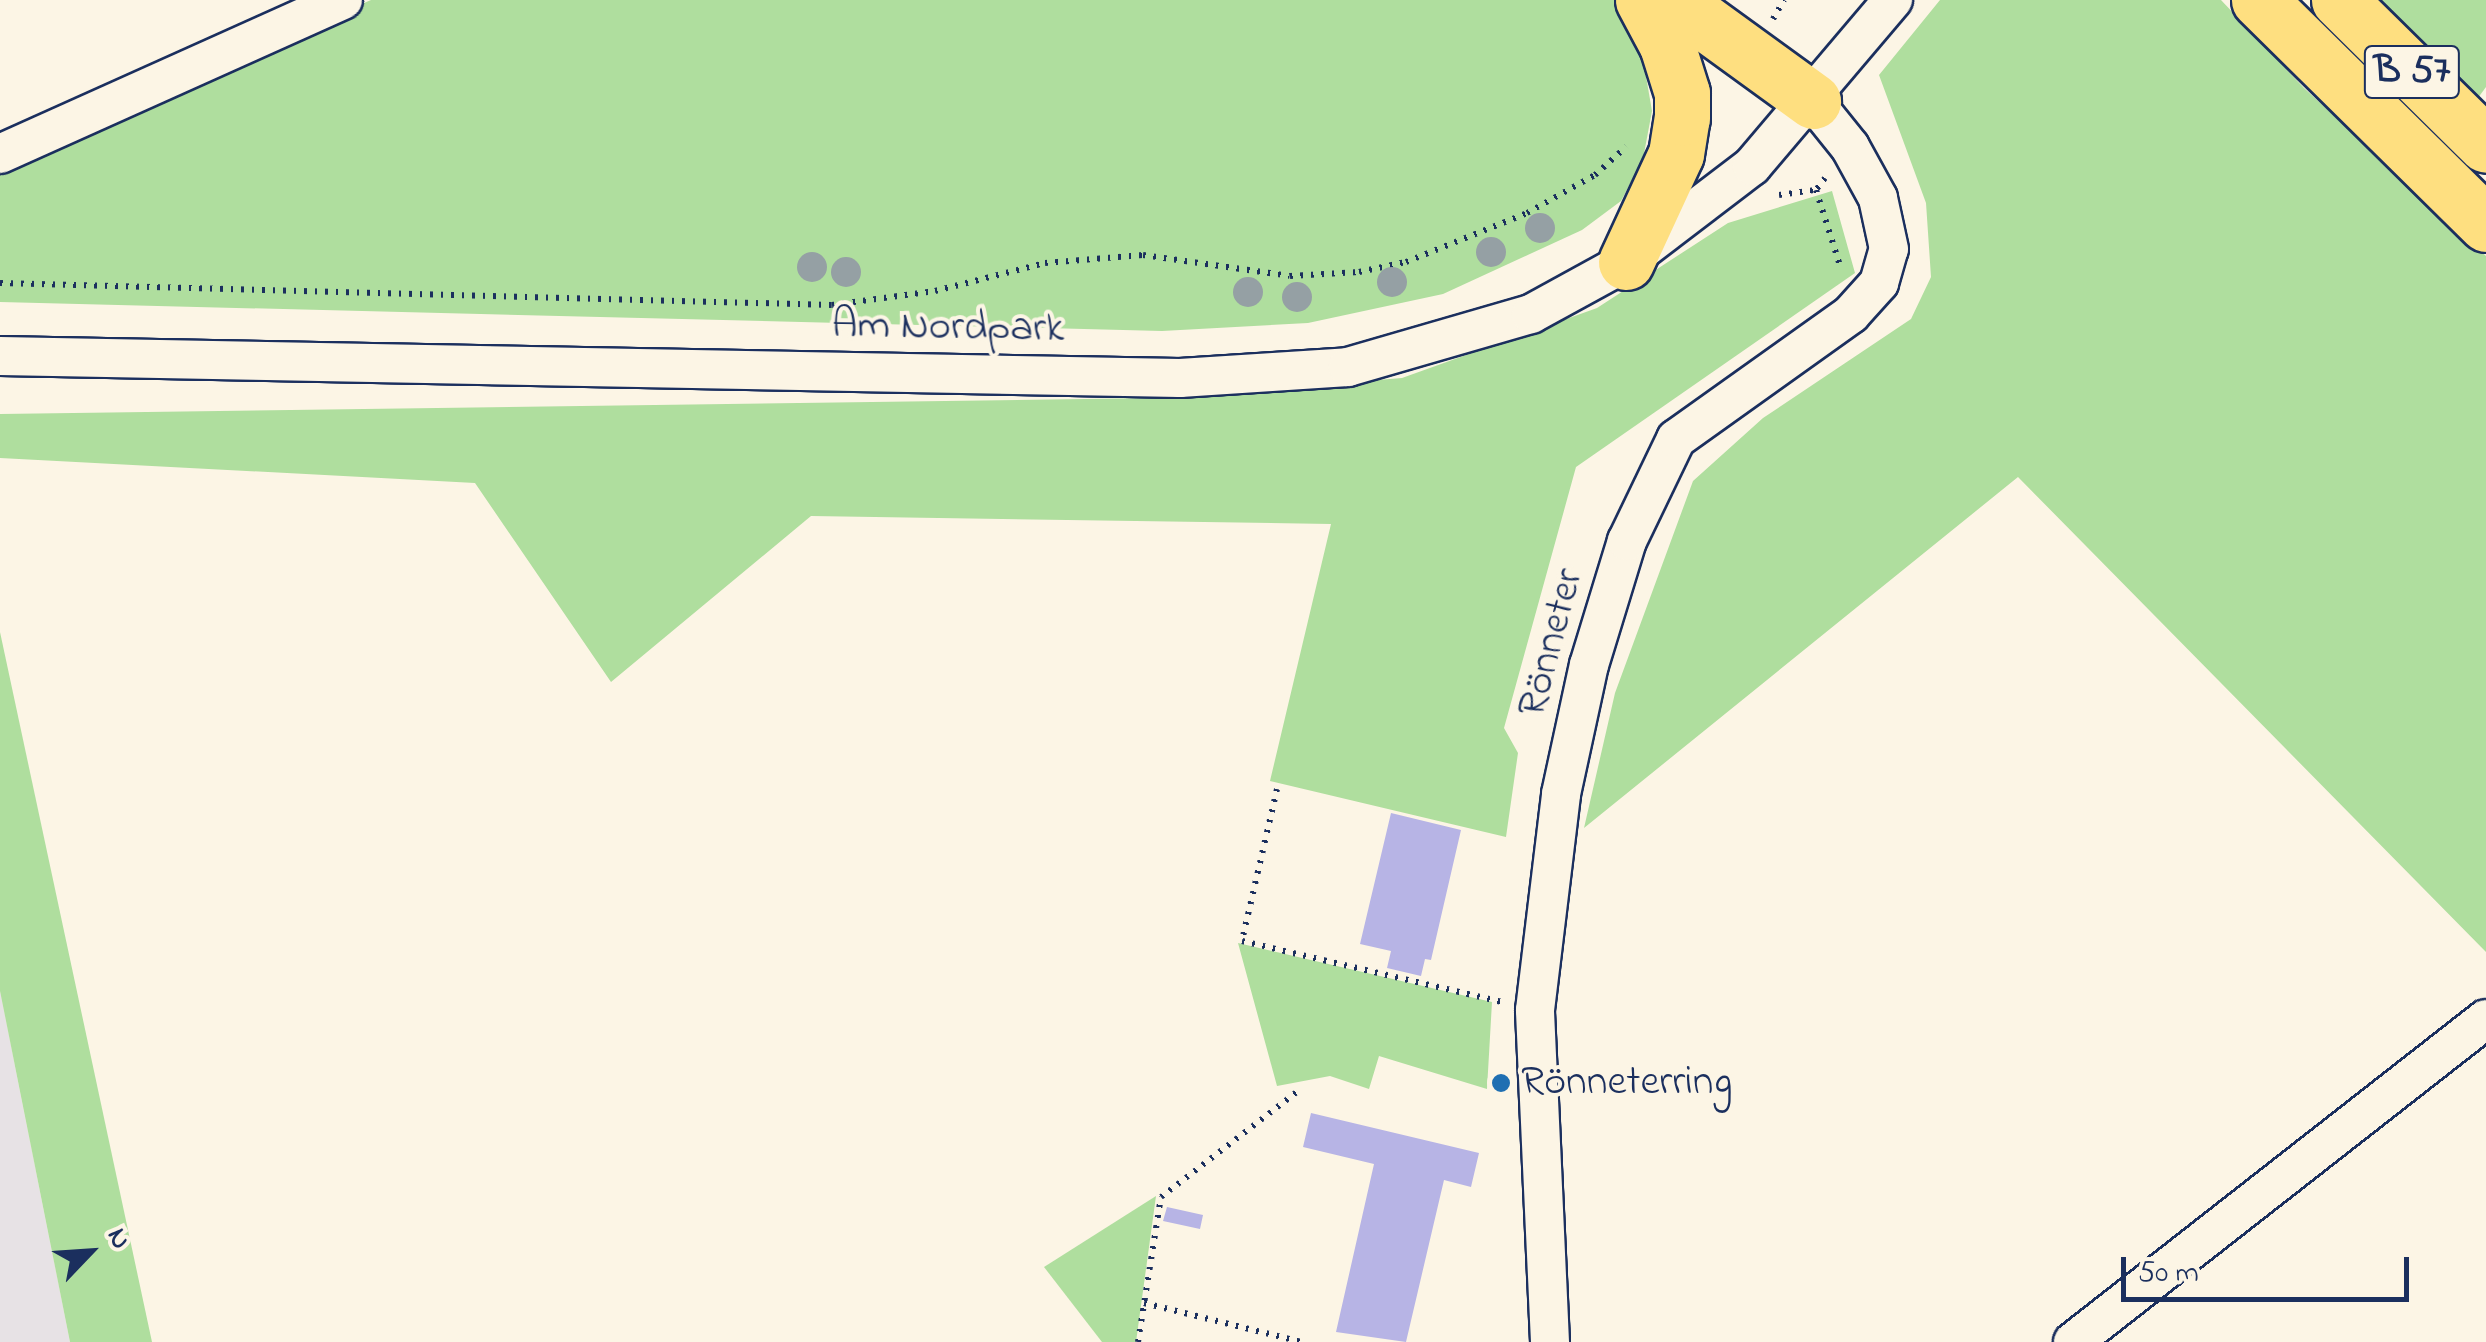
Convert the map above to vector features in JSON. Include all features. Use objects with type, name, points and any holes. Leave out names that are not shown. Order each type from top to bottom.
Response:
[{"type":"highway","points":[[1626,262],[1676,154],[1682,118],[1668,46],[1643,0]]},
{"type":"highway","points":[[1674,0],[1813,101]]},
{"type":"highway","name":"B 57","points":[[2259,0],[2486,224]]},
{"type":"highway","name":"B 57","points":[[2339,0],[2486,145]]},
{"type":"highway","points":[[1761,10],[1813,101]]},
{"type":"street","points":[[0,154],[343,0]]},
{"type":"street","points":[[1813,101],[1893,0]]},
{"type":"street","name":"Rönneter","points":[[1550,1342],[1535,1010],[1561,794],[1589,665],[1627,540],[1676,439],[1794,360],[1879,283],[1889,249],[1884,220],[1850,148],[1813,101]]},
{"type":"street","name":"Am Nordpark","points":[[0,356],[1180,378],[1348,366],[1440,344],[1531,314],[1626,262],[1752,166],[1813,101]]},
{"type":"street","points":[[2073,1342],[2486,1019]]},
{"type":"path","points":[[0,283],[832,305],[936,291],[1045,263],[1143,255],[1290,276],[1359,272],[1406,262],[1528,213],[1595,175],[1646,129],[1682,118]]},
{"type":"path","points":[[1845,282],[1816,190],[1850,148]]},
{"type":"path","points":[[1276,788],[1242,942],[1535,1010]]},
{"type":"path","points":[[1138,1342],[1161,1198],[1298,1091]]},
{"type":"path","points":[[1144,1304],[1302,1342]]},
{"type":"shaded area","points":[[0,991],[70,1342],[0,1342]]},
{"type":"green space","points":[[371,0],[1615,0],[1639,36],[1652,111],[1643,159],[1621,201],[1582,230],[1443,294],[1308,323],[1162,331],[0,302],[0,162]]},
{"type":"green space","points":[[1940,0],[2221,0],[2304,88],[2486,256],[2486,952],[2018,477],[1584,828],[1615,693],[1693,481],[1763,418],[1911,319],[1931,277],[1926,203],[1879,75]]},
{"type":"green space","points":[[2366,0],[2486,0],[2486,87],[2472,106]]},
{"type":"green space","points":[[1832,191],[1855,273],[1576,467],[1504,728],[1518,753],[1506,837],[1270,781],[1331,524],[811,516],[611,682],[475,483],[0,458],[0,414],[1155,398],[1402,378],[1597,308],[1728,223]]},
{"type":"green space","points":[[0,632],[152,1342],[70,1342],[0,991]]},
{"type":"green space","points":[[1238,943],[1492,1002],[1487,1089],[1379,1056],[1369,1089],[1330,1076],[1277,1086]]},
{"type":"green space","points":[[1156,1196],[1136,1342],[1102,1342],[1044,1267]]},
{"type":"building","points":[[1391,813],[1461,830],[1431,960],[1425,959],[1421,976],[1387,968],[1391,951],[1360,944]]},
{"type":"building","points":[[1311,1113],[1479,1153],[1471,1187],[1444,1180],[1406,1342],[1336,1332],[1374,1164],[1303,1147]]},
{"type":"building","points":[[1167,1207],[1203,1215],[1200,1229],[1163,1221]]},
{"type":"place","name":"Rönneterring","points":[[1501,1083]]}]
